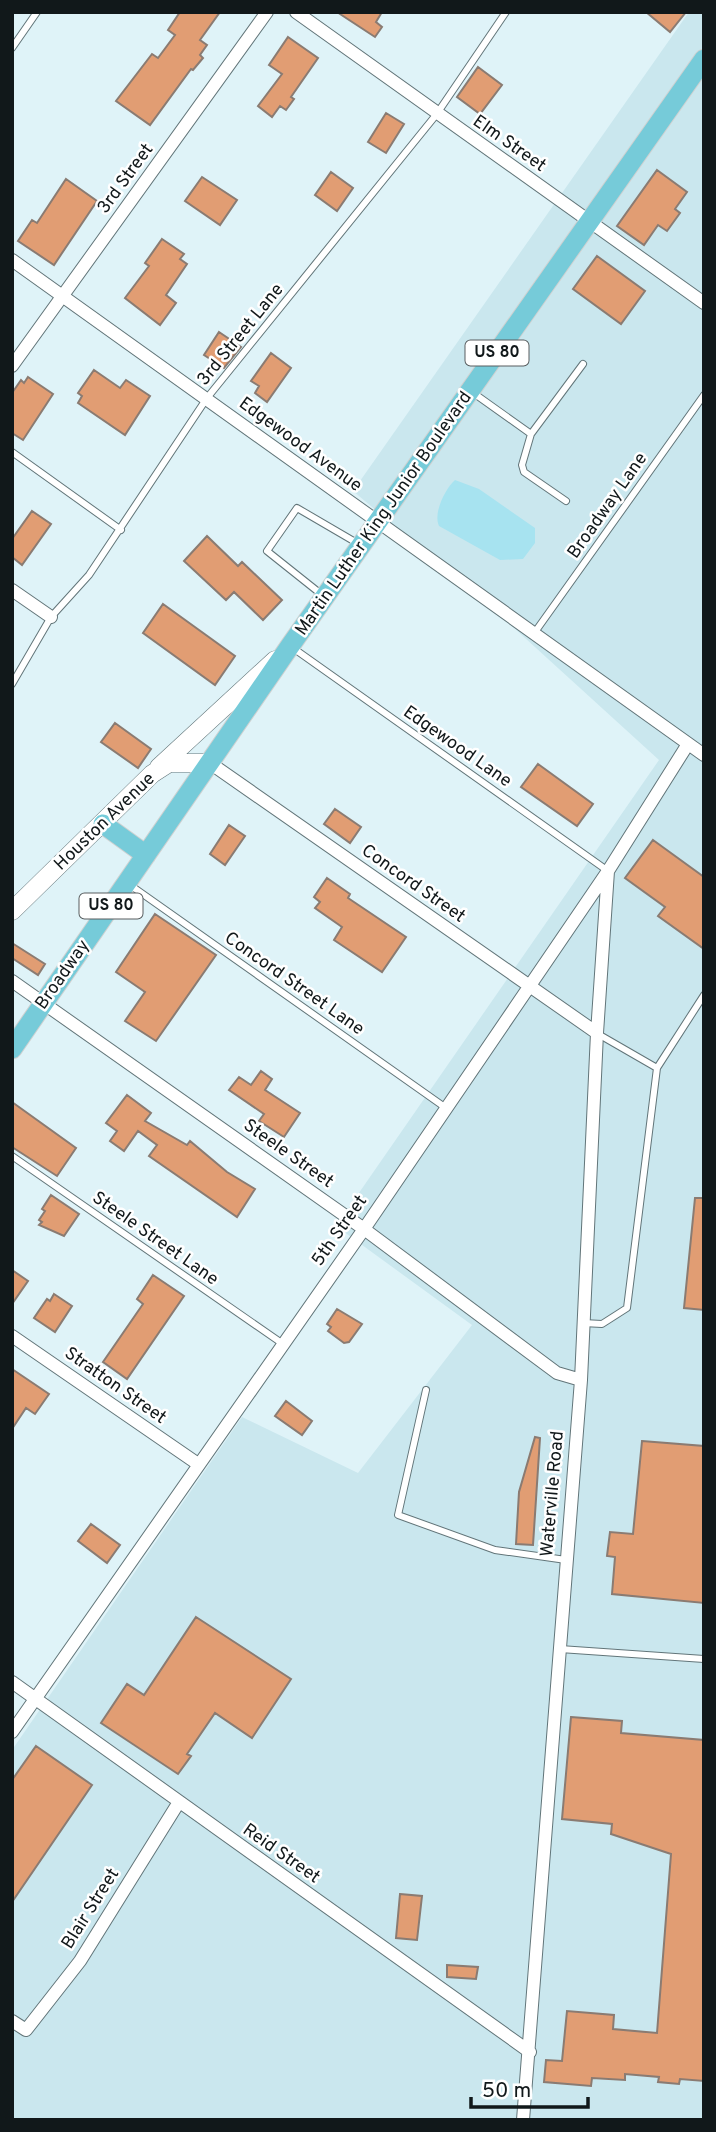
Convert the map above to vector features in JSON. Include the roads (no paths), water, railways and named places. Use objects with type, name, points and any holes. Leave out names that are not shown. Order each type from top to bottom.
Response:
[{"type":"main road","name":"Martin Luther King Junior Boulevard","points":[[210,763],[704,59]]},
{"type":"main road","name":"Broadway","points":[[12,1049],[210,763]]},
{"type":"main road","points":[[103,824],[146,855]]},
{"type":"street","name":"3rd Street","points":[[12,366],[267,12]]},
{"type":"street","name":"Elm Street","points":[[296,12],[436,115],[704,303]]},
{"type":"street","name":"Edgewood Avenue","points":[[12,260],[704,755]]},
{"type":"street","points":[[12,590],[51,617]]},
{"type":"street","points":[[152,774],[290,646]]},
{"type":"street","name":"5th Street","points":[[12,1732],[364,1229],[608,871],[688,744]]},
{"type":"street","name":"Houston Avenue","points":[[12,911],[152,774],[169,763],[210,763]]},
{"type":"street","name":"Concord Street","points":[[210,763],[597,1033]]},
{"type":"street","name":"Waterville Road","points":[[523,2120],[581,1380],[597,1033],[608,871]]},
{"type":"street","name":"Steele Street","points":[[12,981],[364,1229],[557,1373],[581,1380]]},
{"type":"street","name":"Stratton Street","points":[[12,1336],[198,1464]]},
{"type":"street","name":"Reid Street","points":[[12,1682],[530,2052]]},
{"type":"street","name":"Blair Street","points":[[12,2022],[26,2030],[80,1961],[178,1801]]},
{"type":"lane","points":[[12,48],[37,12]]},
{"type":"lane","name":"3rd Street Lane","points":[[12,684],[51,617],[89,575],[207,398],[436,115],[506,12]]},
{"type":"lane","points":[[566,501],[524,472],[522,464],[531,434],[583,364]]},
{"type":"lane","points":[[471,391],[531,434]]},
{"type":"lane","name":"Broadway Lane","points":[[535,632],[704,395]]},
{"type":"lane","points":[[12,452],[121,530]]},
{"type":"lane","points":[[325,597],[267,551],[297,508],[362,546]]},
{"type":"lane","name":"Edgewood Lane","points":[[290,646],[608,871]]},
{"type":"lane","name":"Concord Street Lane","points":[[127,883],[446,1108]]},
{"type":"lane","points":[[583,1322],[602,1324],[627,1308],[657,1069],[704,995]]},
{"type":"lane","points":[[597,1033],[657,1069]]},
{"type":"lane","name":"Steele Street Lane","points":[[12,1156],[283,1344]]},
{"type":"lane","points":[[426,1390],[397,1515],[495,1550],[566,1560]]},
{"type":"lane","points":[[558,1649],[704,1659]]}]
